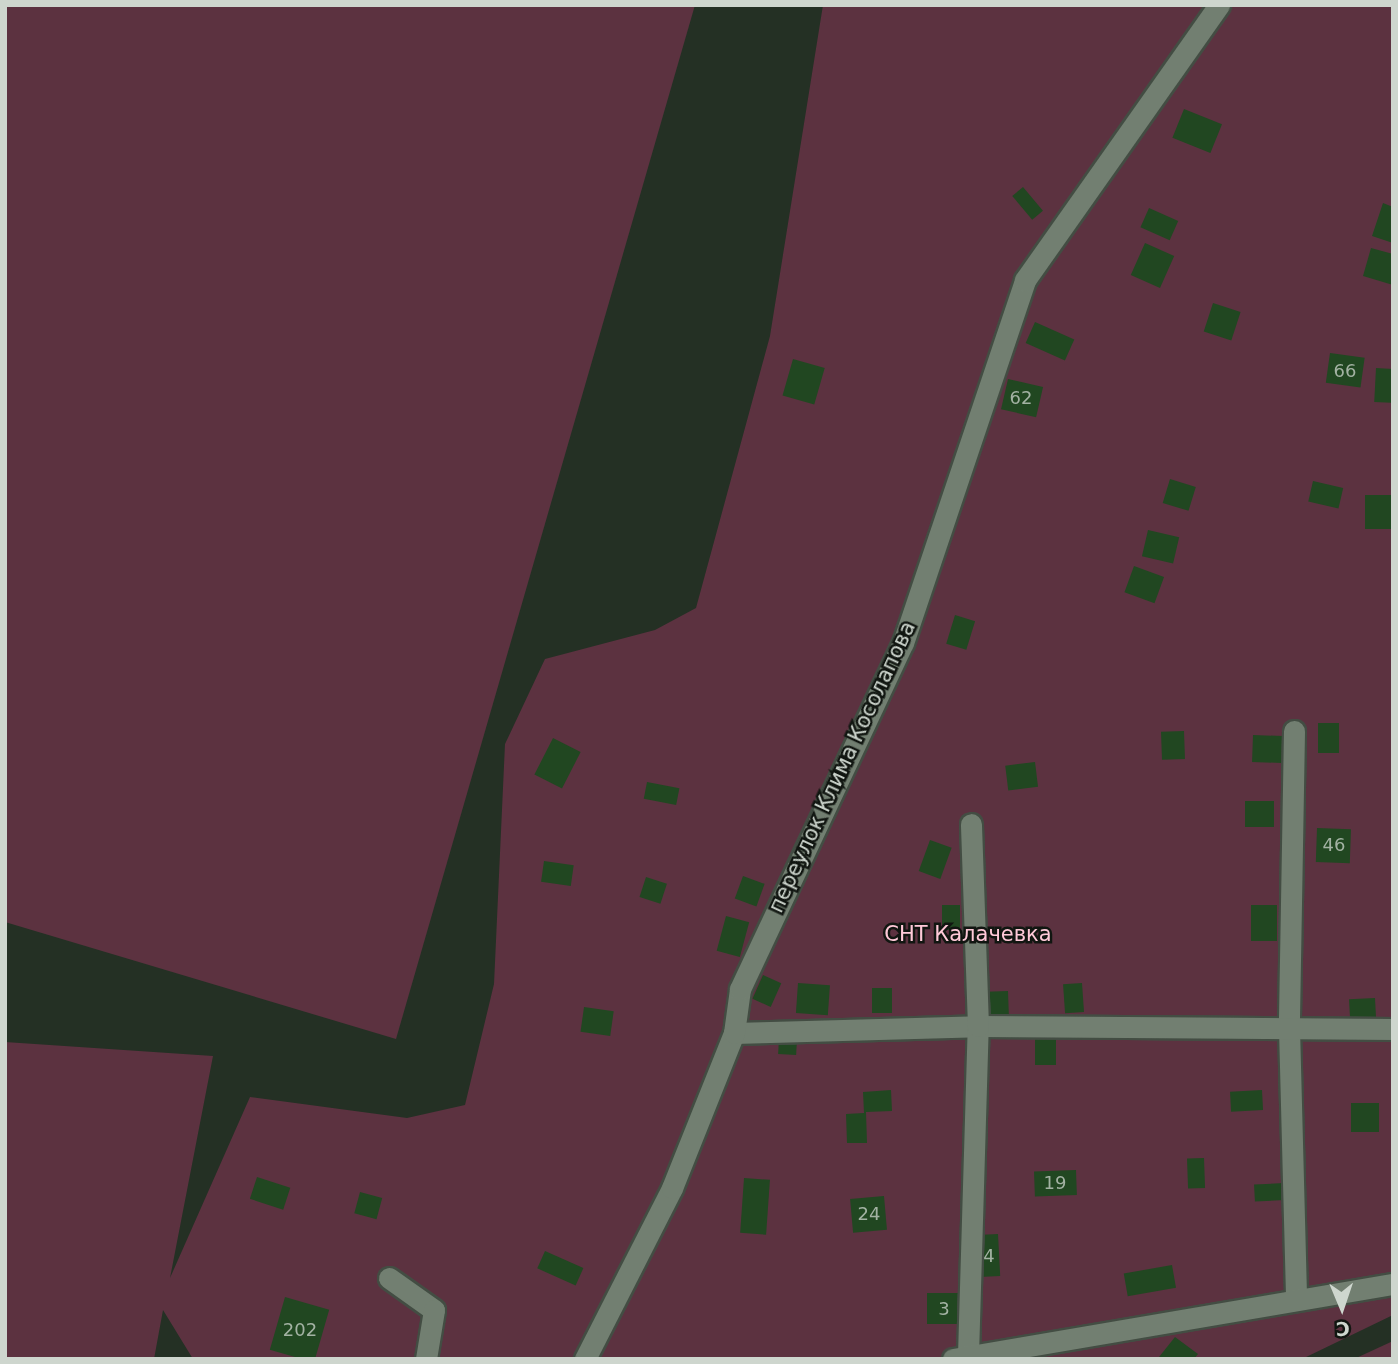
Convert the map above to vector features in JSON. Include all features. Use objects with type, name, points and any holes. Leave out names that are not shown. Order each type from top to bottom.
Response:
[{"type":"street","name":"переулок Клима Косолапова","points":[[586,1359],[672,1188],[734,1033],[740,989],[903,643],[1025,280],[1219,5]]},
{"type":"street","points":[[1294,731],[1289,1028],[1296,1297]]},
{"type":"street","points":[[971,824],[978,1026],[960,1357],[1296,1297],[1393,1284]]},
{"type":"street","points":[[734,1033],[978,1026],[1393,1029]]},
{"type":"street","points":[[389,1278],[434,1310],[426,1359]]},
{"type":"green space","points":[[5,5],[695,5],[396,1039],[5,922]]},
{"type":"green space","name":"СНТ Калачевка","points":[[823,5],[1393,5],[1393,1315],[1302,1359],[193,1359],[163,1310],[154,1359],[5,1359],[5,1042],[213,1056],[170,1278],[250,1097],[407,1118],[465,1105],[494,984],[505,744],[545,659],[655,630],[696,608],[770,336]]},
{"type":"green space","points":[[1393,1341],[1393,1359],[1354,1359]]},
{"type":"building","points":[[1184,109],[1222,124],[1210,153],[1172,138]]},
{"type":"building","points":[[1023,187],[1043,211],[1032,220],[1012,196]]},
{"type":"building","points":[[1383,203],[1393,207],[1393,243],[1372,236]]},
{"type":"building","points":[[1149,208],[1178,221],[1170,240],[1140,227]]},
{"type":"building","points":[[1145,243],[1174,256],[1160,288],[1131,275]]},
{"type":"building","points":[[1371,248],[1393,254],[1393,285],[1363,276]]},
{"type":"building","points":[[1213,303],[1241,312],[1231,340],[1204,332]]},
{"type":"building","points":[[1035,322],[1074,339],[1065,361],[1026,343]]},
{"type":"building","points":[[1330,353],[1365,358],[1360,388],[1326,383]]},
{"type":"building","points":[[793,359],[825,368],[814,405],[783,396]]},
{"type":"building","points":[[1376,368],[1393,369],[1391,403],[1374,402]]},
{"type":"building","points":[[1008,379],[1043,387],[1036,417],[1001,409]]},
{"type":"building","points":[[1170,479],[1196,487],[1189,511],[1163,503]]},
{"type":"building","points":[[1313,481],[1343,488],[1338,508],[1308,501]]},
{"type":"building","points":[[1365,495],[1393,495],[1393,529],[1365,529]]},
{"type":"building","points":[[1148,530],[1179,537],[1173,564],[1142,556]]},
{"type":"building","points":[[1134,566],[1164,577],[1154,603],[1124,592]]},
{"type":"building","points":[[955,615],[975,621],[966,650],[946,644]]},
{"type":"building","points":[[1318,723],[1339,723],[1339,753],[1318,753]]},
{"type":"building","points":[[1184,731],[1185,759],[1162,760],[1161,732]]},
{"type":"building","points":[[1253,735],[1283,736],[1282,763],[1252,762]]},
{"type":"building","points":[[553,738],[581,752],[562,789],[534,775]]},
{"type":"building","points":[[1035,762],[1038,787],[1008,790],[1005,766]]},
{"type":"building","points":[[647,782],[679,788],[676,805],[644,799]]},
{"type":"building","points":[[1245,801],[1274,801],[1274,827],[1245,827]]},
{"type":"building","points":[[1317,828],[1351,829],[1350,863],[1316,862]]},
{"type":"building","points":[[930,840],[952,848],[940,879],[919,871]]},
{"type":"building","points":[[544,861],[574,865],[571,886],[541,882]]},
{"type":"building","points":[[743,876],[765,884],[756,906],[735,899]]},
{"type":"building","points":[[646,877],[667,884],[660,904],[640,897]]},
{"type":"building","points":[[942,905],[960,905],[960,930],[942,930]]},
{"type":"building","points":[[1251,905],[1277,905],[1277,941],[1251,941]]},
{"type":"building","points":[[726,916],[749,922],[740,957],[717,951]]},
{"type":"building","points":[[763,975],[781,983],[771,1007],[752,999]]},
{"type":"building","points":[[798,983],[830,985],[828,1015],[796,1013]]},
{"type":"building","points":[[1082,983],[1084,1012],[1065,1013],[1063,984]]},
{"type":"building","points":[[872,988],[892,988],[892,1013],[872,1013]]},
{"type":"building","points":[[1008,991],[1009,1017],[987,1018],[986,992]]},
{"type":"building","points":[[1375,998],[1376,1017],[1350,1018],[1349,999]]},
{"type":"building","points":[[584,1007],[614,1011],[610,1036],[581,1032]]},
{"type":"building","points":[[1035,1037],[1056,1037],[1056,1065],[1035,1065]]},
{"type":"building","points":[[779,1038],[797,1039],[796,1055],[778,1054]]},
{"type":"building","points":[[891,1090],[892,1111],[866,1112],[867,1143],[847,1143],[846,1114],[864,1113],[863,1092]]},
{"type":"building","points":[[1262,1090],[1263,1110],[1231,1112],[1230,1092]]},
{"type":"building","points":[[1351,1103],[1379,1103],[1379,1132],[1351,1132]]},
{"type":"building","points":[[1204,1158],[1205,1188],[1188,1189],[1187,1159]]},
{"type":"building","points":[[1076,1170],[1077,1195],[1035,1196],[1034,1171]]},
{"type":"building","points":[[257,1177],[290,1188],[283,1210],[250,1199]]},
{"type":"building","points":[[744,1178],[770,1180],[766,1235],[740,1233]]},
{"type":"building","points":[[1284,1183],[1285,1200],[1255,1202],[1254,1185]]},
{"type":"building","points":[[360,1192],[382,1198],[377,1219],[354,1213]]},
{"type":"building","points":[[884,1196],[887,1230],[853,1233],[850,1199]]},
{"type":"building","points":[[998,1234],[1000,1276],[979,1277],[977,1235]]},
{"type":"building","points":[[545,1251],[583,1268],[576,1285],[537,1268]]},
{"type":"building","points":[[1172,1265],[1176,1288],[1128,1296],[1124,1274]]},
{"type":"building","points":[[927,1293],[960,1293],[960,1324],[927,1324]]},
{"type":"building","points":[[285,1297],[329,1310],[315,1359],[302,1359],[270,1350]]},
{"type":"building","points":[[1175,1337],[1198,1354],[1194,1359],[1159,1357]]}]
